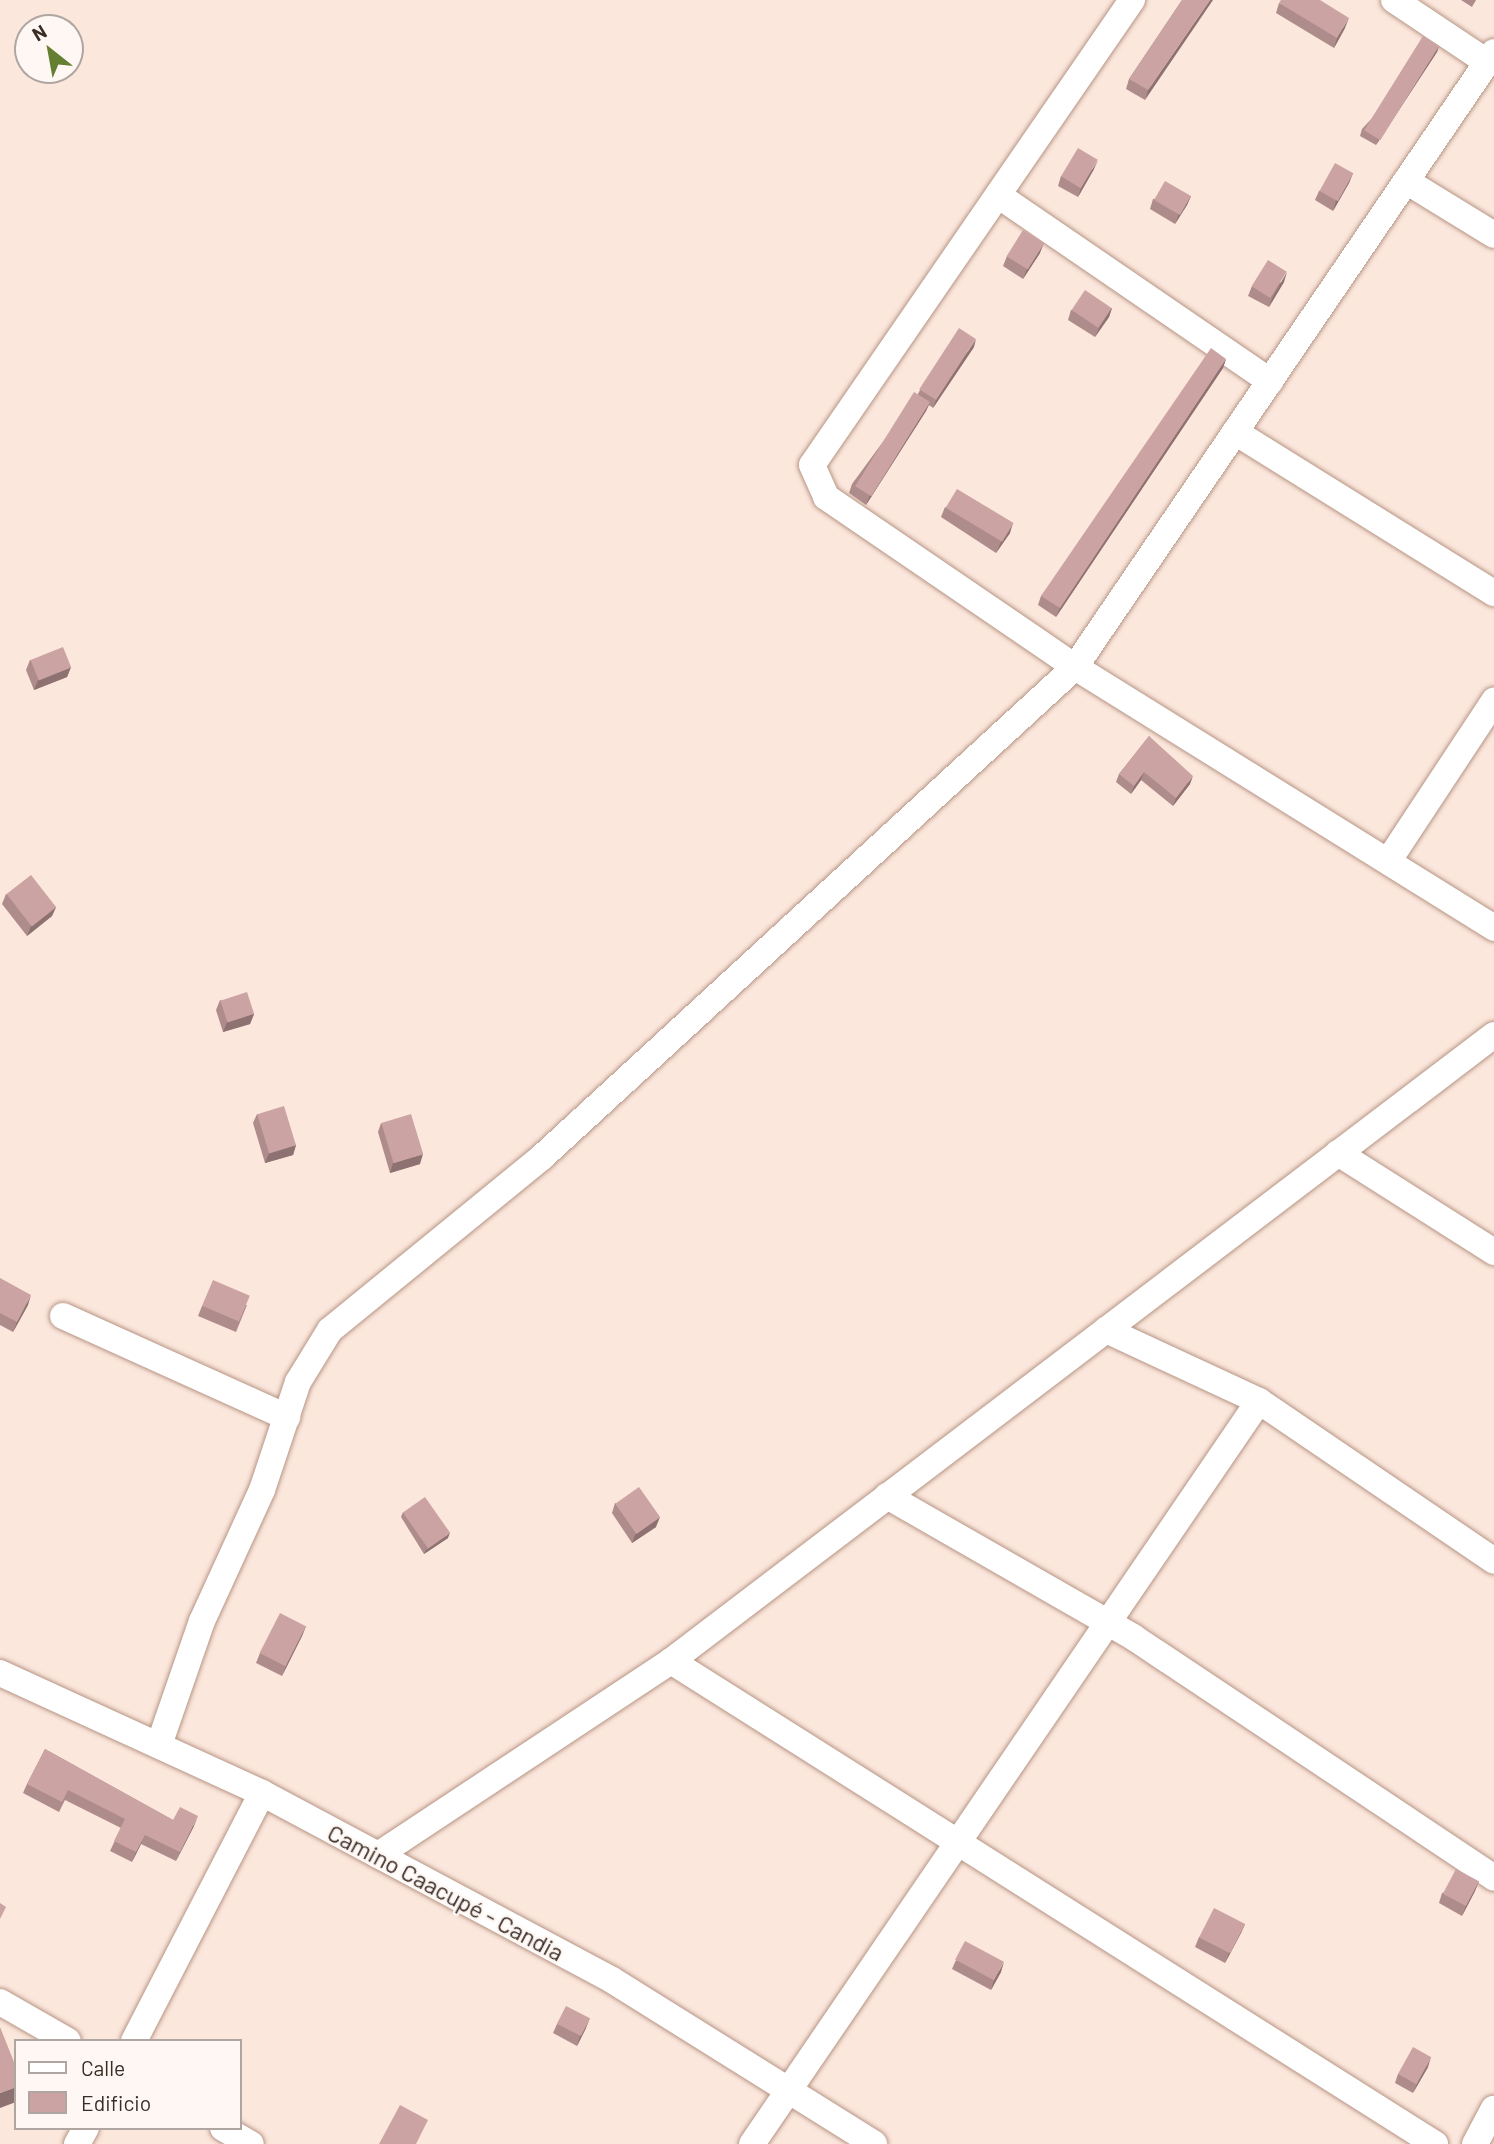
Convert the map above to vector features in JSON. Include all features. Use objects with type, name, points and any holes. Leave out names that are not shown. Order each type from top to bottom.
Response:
[{"type":"street","points":[[1132,0],[812,466],[826,497],[1075,667],[1389,860],[1494,928]]},
{"type":"street","points":[[159,1745],[202,1621],[262,1490],[298,1382],[330,1330],[542,1157],[1075,667],[1491,57],[1394,0]]},
{"type":"street","points":[[1406,181],[1494,235]]},
{"type":"street","points":[[998,195],[1269,381]]},
{"type":"street","points":[[1235,432],[1494,593]]},
{"type":"street","points":[[1389,860],[1494,701]]},
{"type":"street","points":[[378,1855],[671,1661],[1494,1035]]},
{"type":"street","points":[[1338,1153],[1494,1252]]},
{"type":"street","points":[[63,1315],[287,1417]]},
{"type":"street","points":[[1106,1329],[1259,1401],[1494,1561]]},
{"type":"street","points":[[752,2144],[785,2088],[1259,1401]]},
{"type":"street","points":[[887,1496],[1107,1622],[1494,1878]]},
{"type":"street","points":[[671,1661],[1435,2144]]},
{"type":"street","name":"Camino Caacupé - Candia","points":[[0,1673],[262,1793],[612,1980],[874,2144]]},
{"type":"street","points":[[135,2039],[262,1793]]},
{"type":"street","points":[[0,2002],[65,2039]]},
{"type":"street","points":[[1475,2144],[1494,2109]]},
{"type":"street","points":[[226,2130],[251,2144]]},
{"type":"building","points":[[1182,0],[1210,0],[1148,90],[1129,79]]},
{"type":"building","points":[[1281,0],[1320,0],[1349,18],[1337,38],[1279,3]]},
{"type":"building","points":[[1423,36],[1439,46],[1380,140],[1364,130]]},
{"type":"building","points":[[1078,148],[1098,160],[1081,188],[1061,176]]},
{"type":"building","points":[[1335,163],[1353,173],[1338,201],[1319,191]]},
{"type":"building","points":[[1165,181],[1191,196],[1180,215],[1154,200]]},
{"type":"building","points":[[1023,230],[1044,243],[1028,270],[1007,256]]},
{"type":"building","points":[[1268,260],[1287,272],[1270,298],[1252,286]]},
{"type":"building","points":[[1085,290],[1112,308],[1098,328],[1072,310]]},
{"type":"building","points":[[959,328],[976,339],[936,400],[919,389]]},
{"type":"building","points":[[1211,348],[1226,359],[1060,608],[1041,596]]},
{"type":"building","points":[[914,392],[930,402],[871,496],[855,486]]},
{"type":"building","points":[[957,489],[1014,523],[1002,542],[946,508]]},
{"type":"building","points":[[63,647],[71,667],[39,681],[31,660]]},
{"type":"building","points":[[1149,736],[1193,776],[1176,798],[1144,772],[1134,786],[1119,774]]},
{"type":"building","points":[[31,875],[56,907],[32,926],[7,894]]},
{"type":"building","points":[[247,992],[254,1014],[227,1023],[220,1001]]},
{"type":"building","points":[[284,1106],[296,1145],[269,1153],[257,1114]]},
{"type":"building","points":[[411,1114],[423,1154],[394,1163],[381,1123]]},
{"type":"building","points":[[0,1278],[31,1295],[17,1322],[0,1313]]},
{"type":"building","points":[[213,1280],[250,1296],[239,1321],[202,1306]]},
{"type":"building","points":[[639,1487],[660,1517],[636,1534],[615,1504]]},
{"type":"building","points":[[425,1497],[450,1533],[428,1549],[403,1512]]},
{"type":"building","points":[[280,1613],[306,1626],[285,1666],[260,1653]]},
{"type":"building","points":[[45,1749],[173,1820],[180,1807],[198,1816],[180,1852],[145,1835],[136,1852],[114,1841],[125,1819],[68,1790],[62,1802],[27,1784]]},
{"type":"building","points":[[1456,1869],[1479,1881],[1466,1906],[1443,1894]]},
{"type":"building","points":[[0,1903],[6,1907],[0,1919]]},
{"type":"building","points":[[1214,1908],[1245,1924],[1230,1953],[1199,1937]]},
{"type":"building","points":[[965,1941],[1004,1962],[994,1980],[955,1960]]},
{"type":"building","points":[[566,2006],[590,2018],[581,2036],[557,2024]]},
{"type":"building","points":[[0,2027],[14,2062],[14,2088],[0,2093]]},
{"type":"building","points":[[1413,2047],[1431,2057],[1416,2084],[1398,2074]]},
{"type":"building","points":[[400,2105],[428,2120],[416,2144],[379,2144]]}]
